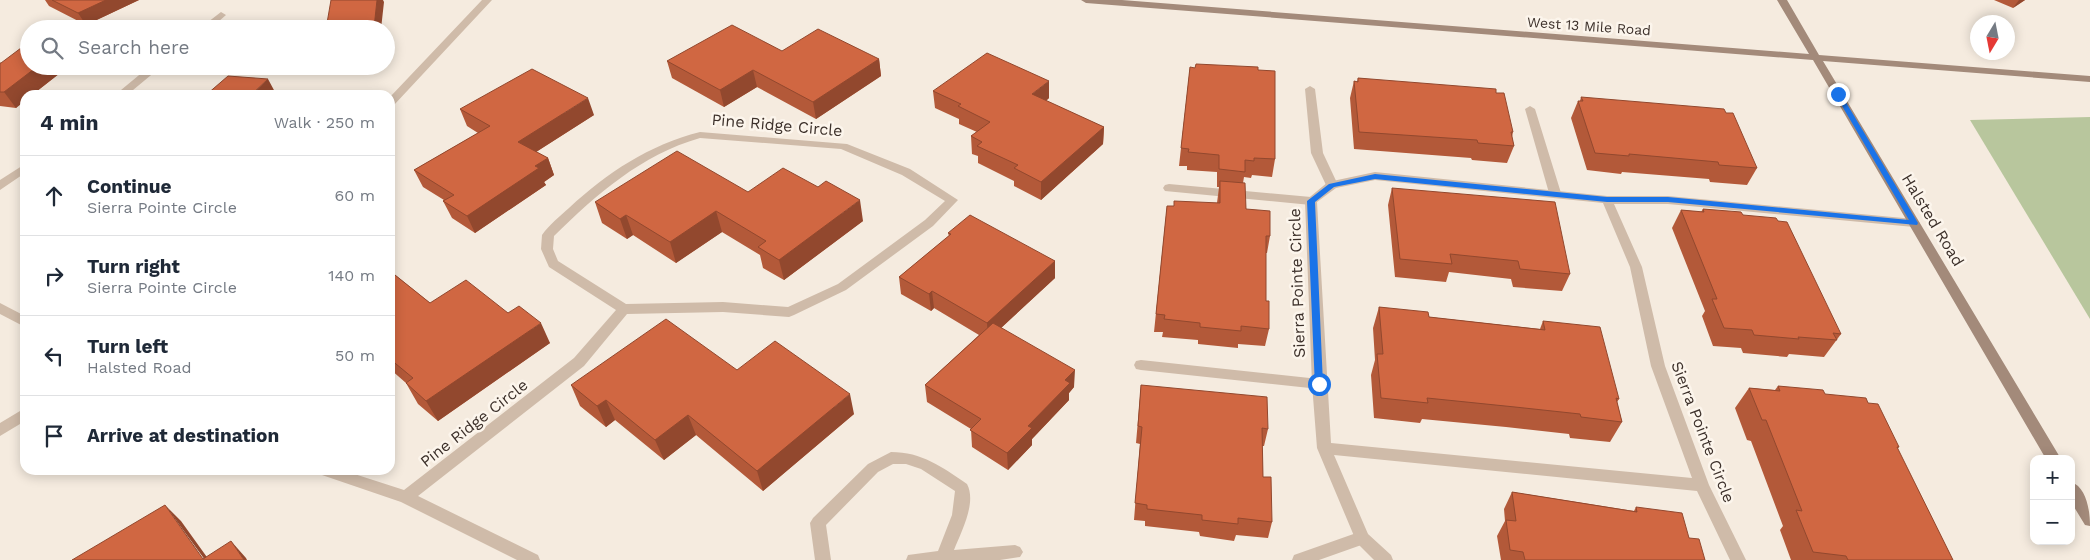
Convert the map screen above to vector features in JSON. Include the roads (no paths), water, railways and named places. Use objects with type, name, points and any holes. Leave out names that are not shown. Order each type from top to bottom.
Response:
[{"type":"street","points":[[395,98],[487,0]]},
{"type":"street","name":"West 13 Mile Road","points":[[1086,0],[2090,79]]},
{"type":"street","name":"Halsted Road","points":[[1782,0],[2052,455]]},
{"type":"street","points":[[214,20],[220,15]]},
{"type":"street","points":[[126,90],[145,75]]},
{"type":"street","points":[[1310,89],[1317,153],[1332,185]]},
{"type":"street","points":[[1530,109],[1555,193]]},
{"type":"street","name":"Pine Ridge Circle","points":[[406,497],[579,362],[624,309],[723,307],[789,312],[842,287],[928,222],[952,200],[906,172],[855,149],[843,146],[700,134],[680,139],[599,186],[548,235],[547,249],[553,264],[624,309]]},
{"type":"street","points":[[0,186],[20,172]]},
{"type":"street","name":"Sierra Pointe Circle","points":[[1385,560],[1362,538],[1324,448],[1319,384],[1311,201],[1332,185],[1375,176],[1555,193],[1607,200],[1668,200],[1914,223]]},
{"type":"street","points":[[1169,188],[1311,201]]},
{"type":"street","name":"Sierra Pointe Circle","points":[[1607,200],[1636,266],[1658,366],[1702,485],[1738,560]]},
{"type":"street","points":[[0,308],[20,319]]},
{"type":"street","points":[[1141,365],[1319,384]]},
{"type":"street","points":[[0,430],[20,417]]},
{"type":"street","points":[[1324,448],[1702,485]]},
{"type":"street","points":[[823,560],[818,524],[873,468],[891,458],[906,458],[926,464],[962,488],[963,501],[958,522],[943,558]]},
{"type":"street","points":[[339,475],[406,497],[532,560]]},
{"type":"street","points":[[2075,495],[2090,520]]},
{"type":"street","points":[[1300,560],[1362,538]]},
{"type":"street","points":[[914,560],[1015,552]]}]
